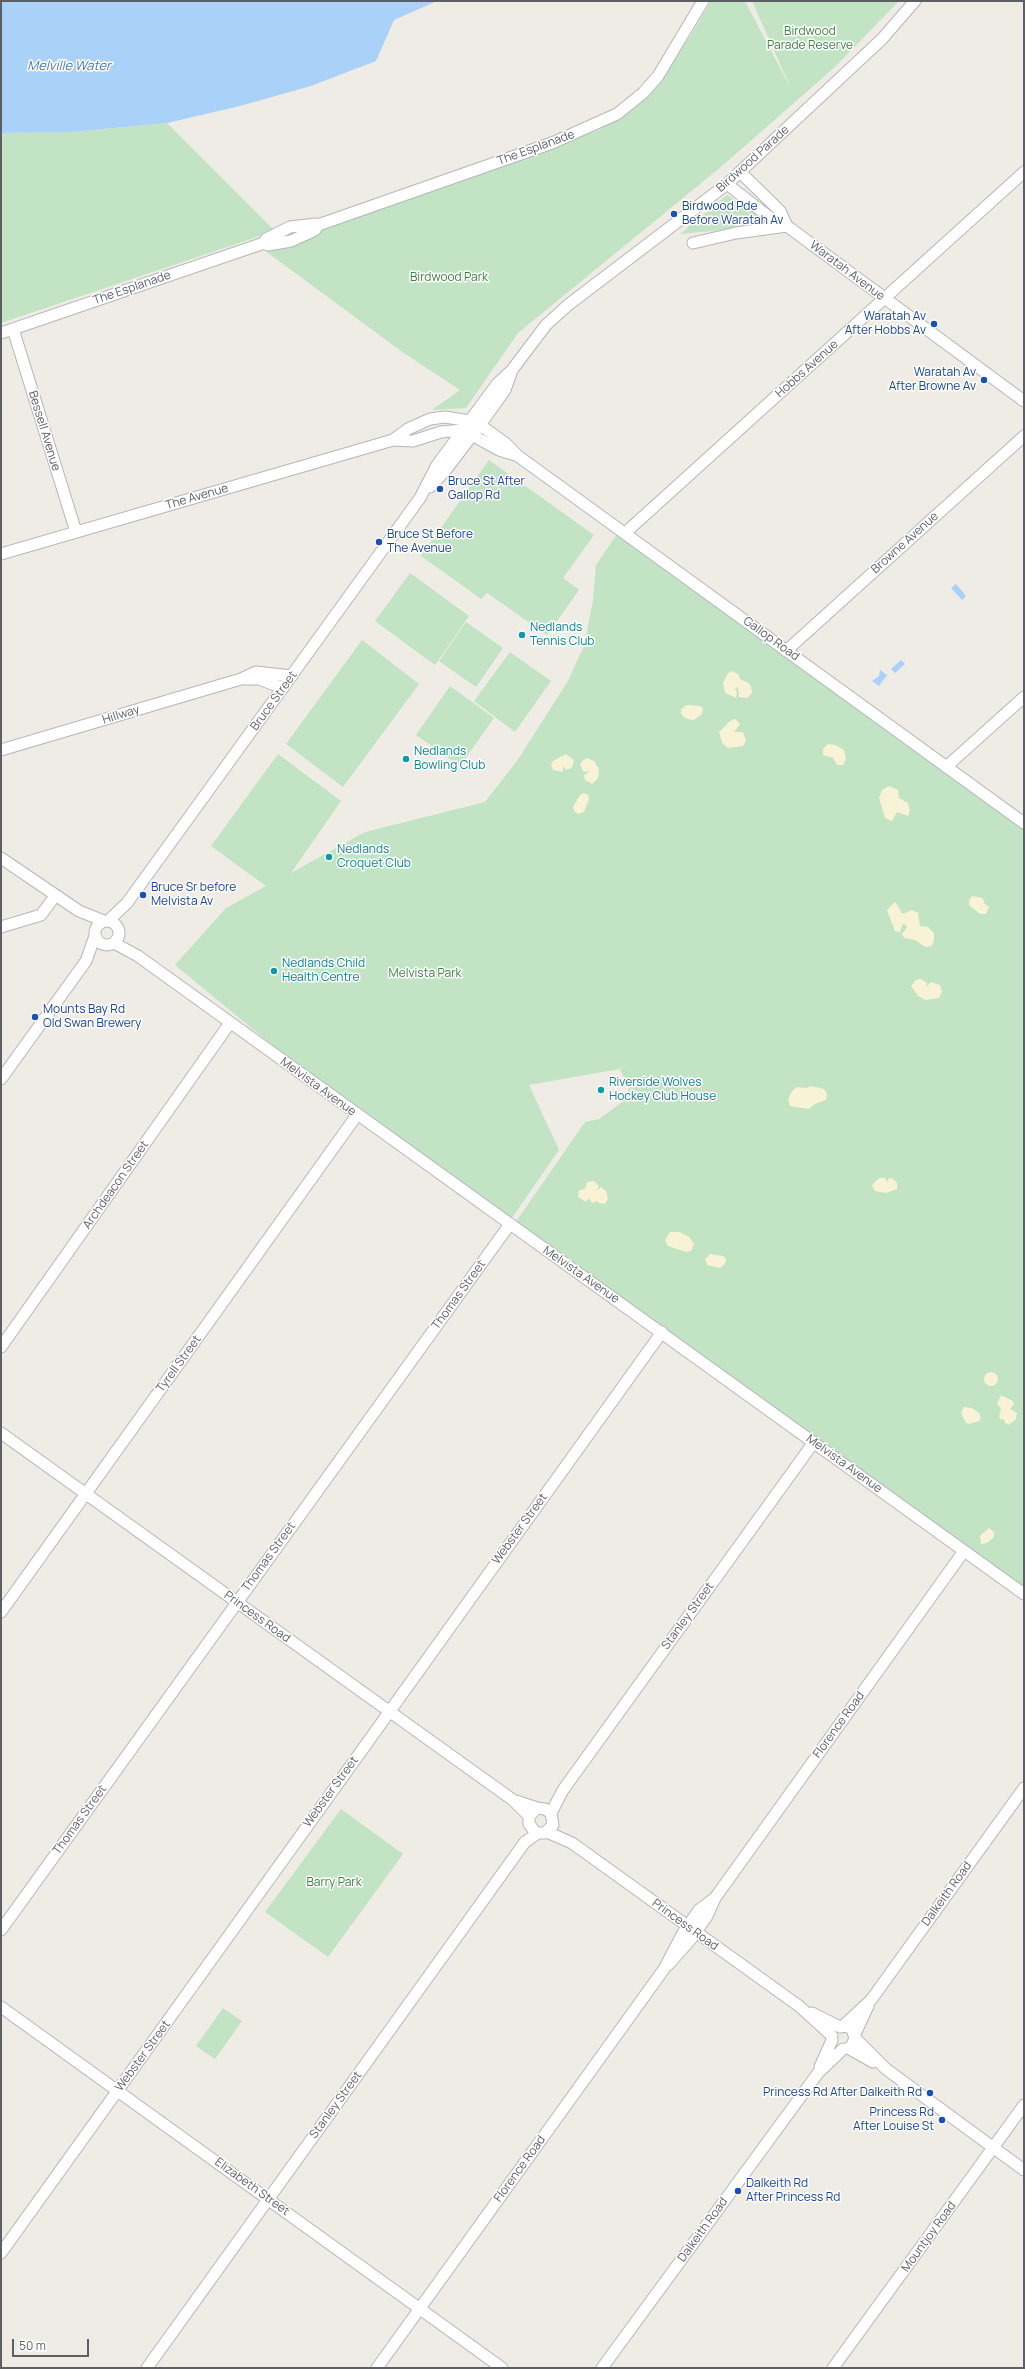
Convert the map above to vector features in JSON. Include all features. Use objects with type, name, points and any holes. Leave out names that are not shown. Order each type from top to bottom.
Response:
[{"type":"street","name":"The Esplanade","points":[[1,333],[264,243],[268,245],[291,241],[315,230],[318,225],[552,143],[617,114],[643,94],[658,76],[703,1]]},
{"type":"street","name":"Birdwood Parade","points":[[475,423],[497,384],[512,370],[546,325],[568,305],[727,184],[882,39],[915,1]]},
{"type":"street","name":"Waratah Avenue","points":[[740,172],[780,211],[787,226]]},
{"type":"street","name":"Hobbs Avenue","points":[[626,533],[1024,172]]},
{"type":"street","name":"Waratah Avenue","points":[[727,184],[773,220],[787,226],[1024,401]]},
{"type":"street","points":[[693,243],[736,233],[787,226]]},
{"type":"street","name":"Bessell Avenue","points":[[13,329],[76,532]]},
{"type":"street","name":"The Avenue","points":[[393,440],[408,429],[430,419],[445,417],[475,423]]},
{"type":"street","name":"Gallop Road","points":[[475,423],[505,443],[518,456],[1024,823]]},
{"type":"street","name":"Bruce Street","points":[[1,1079],[420,498],[446,471],[475,423]]},
{"type":"street","name":"The Avenue","points":[[1,554],[393,440],[413,440],[441,432],[468,433]]},
{"type":"street","name":"Gallop Road","points":[[468,433],[499,450],[518,456]]},
{"type":"street","name":"Browne Avenue","points":[[786,651],[1024,436]]},
{"type":"street","name":"Hillway","points":[[1,750],[240,679],[256,672],[292,676]]},
{"type":"street","name":"Hillway","points":[[240,679],[259,679],[283,688]]},
{"type":"street","points":[[946,767],[1024,697]]},
{"type":"street","name":"Melvista Avenue","points":[[1,858],[79,911],[138,956],[357,1115],[662,1332],[1024,1594]]},
{"type":"street","points":[[1,927],[41,916],[55,896]]},
{"type":"street","name":"Archdeacon Street","points":[[1,1347],[230,1023]]},
{"type":"street","name":"Tyrell Street","points":[[1,1612],[357,1115]]},
{"type":"street","name":"Thomas Street","points":[[1,1930],[510,1224]]},
{"type":"street","name":"Webster Street","points":[[1,2252],[662,1332]]},
{"type":"street","name":"Princess Road","points":[[1,1433],[389,1712],[534,1814],[553,1817],[572,1843]]},
{"type":"street","name":"Stanley Street","points":[[147,2368],[525,1842],[534,1814],[563,1790],[814,1442]]},
{"type":"street","name":"Florence Road","points":[[377,2368],[664,1969],[692,1929],[699,1910],[715,1898],[964,1551]]},
{"type":"street","name":"Dalkeith Road","points":[[855,2036],[871,2000],[1024,1788]]},
{"type":"street","name":"Stanley Street","points":[[525,1842],[552,1828],[553,1817],[563,1790]]},
{"type":"street","points":[[534,1814],[533,1830],[543,1832]]},
{"type":"street","name":"Princess Road","points":[[543,1832],[572,1843],[799,2006],[832,2038]]},
{"type":"street","name":"Dalkeith Road","points":[[842,2026],[871,2000]]},
{"type":"street","name":"Princess Road","points":[[799,2006],[842,2026]]},
{"type":"street","name":"Elizabeth Street","points":[[1,2007],[502,2368]]},
{"type":"street","points":[[886,2069],[855,2036],[852,2029],[842,2026],[835,2030],[832,2038],[835,2045],[845,2048],[886,2069],[1024,2170]]},
{"type":"street","points":[[845,2048],[853,2044],[855,2036]]},
{"type":"street","name":"Dalkeith Road","points":[[818,2073],[832,2038]]},
{"type":"street","name":"Dalkeith Road","points":[[602,2368],[818,2073],[845,2048]]},
{"type":"street","name":"Mountjoy Road","points":[[833,2368],[1024,2105]]},
{"type":"green space","name":"Birdwood Park","points":[[711,1],[745,1],[792,91],[752,1],[899,1],[835,67],[722,166],[518,333],[466,408],[432,410],[460,390],[401,351],[264,250],[599,130],[647,97],[691,35]]},
{"type":"green space","points":[[167,123],[275,231],[1,323],[1,133],[72,132]]},
{"type":"green space","points":[[727,195],[774,225],[680,234]]},
{"type":"green space","points":[[489,460],[594,535],[563,578],[579,590],[547,635],[487,593],[481,599],[421,556]]},
{"type":"green space","name":"Melvista Park","points":[[619,531],[1024,827],[1024,1590],[515,1223],[585,1122],[599,1119],[624,1101],[629,1088],[620,1069],[630,1062],[619,1069],[529,1085],[559,1150],[509,1222],[357,1115],[175,965],[226,908],[266,886],[211,846],[278,754],[341,801],[291,873],[365,832],[485,802],[517,761],[568,681],[584,646],[593,601],[596,565]]},
{"type":"green space","points":[[410,573],[469,616],[435,665],[375,621]]},
{"type":"green space","points":[[466,622],[503,648],[476,687],[439,661]]},
{"type":"green space","points":[[362,640],[419,684],[343,787],[286,744]]},
{"type":"green space","points":[[510,652],[551,681],[515,732],[474,701]]},
{"type":"green space","points":[[450,686],[494,718],[460,766],[416,735]]},
{"type":"green space","name":"Barry Park","points":[[341,1809],[403,1854],[328,1957],[265,1912]]},
{"type":"green space","points":[[223,2008],[242,2021],[215,2059],[196,2046]]},
{"type":"sand","points":[[732,671],[738,674],[741,680],[747,682],[751,686],[752,693],[747,698],[739,697],[738,687],[735,689],[737,693],[736,698],[725,693],[723,683],[728,673]]},
{"type":"sand","points":[[687,705],[701,706],[703,709],[702,714],[694,720],[686,719],[681,714],[681,709]]},
{"type":"sand","points":[[735,719],[740,724],[734,732],[743,732],[746,741],[743,746],[728,748],[722,743],[719,732],[730,721]]},
{"type":"sand","points":[[828,744],[836,745],[844,750],[846,759],[843,765],[837,765],[833,758],[823,755],[823,749]]},
{"type":"sand","points":[[566,754],[574,760],[572,768],[566,770],[563,766],[563,772],[553,770],[551,765],[553,761]]},
{"type":"sand","points":[[587,758],[594,761],[599,769],[598,778],[592,784],[585,780],[584,775],[590,771],[584,772],[580,765],[583,760]]},
{"type":"sand","points":[[889,786],[898,790],[899,798],[908,803],[910,811],[908,816],[897,812],[892,821],[885,818],[879,798],[882,790]]},
{"type":"sand","points":[[584,793],[588,795],[589,799],[584,812],[578,814],[574,811],[573,807],[580,795]]},
{"type":"sand","points":[[972,896],[983,898],[984,903],[989,907],[986,914],[980,914],[969,905],[969,900]]},
{"type":"sand","points":[[895,902],[903,914],[912,910],[918,913],[920,926],[928,927],[934,933],[932,946],[925,947],[915,940],[904,938],[902,934],[907,927],[905,924],[903,924],[900,932],[895,931],[887,910]]},
{"type":"sand","points":[[921,979],[927,983],[926,987],[931,982],[940,985],[942,992],[939,998],[925,1000],[918,996],[911,986],[916,980]]},
{"type":"sand","points":[[811,1086],[824,1089],[827,1094],[826,1100],[815,1104],[809,1109],[790,1106],[788,1099],[793,1090],[797,1087],[806,1088]]},
{"type":"sand","points":[[879,1178],[885,1178],[887,1182],[889,1178],[893,1179],[897,1183],[897,1189],[886,1193],[875,1191],[872,1185]]},
{"type":"sand","points":[[594,1181],[599,1186],[596,1191],[601,1187],[606,1191],[608,1199],[605,1204],[597,1201],[592,1203],[589,1198],[586,1202],[578,1197],[579,1190],[585,1189],[587,1182]]},
{"type":"sand","points":[[670,1232],[680,1232],[689,1237],[694,1244],[691,1251],[686,1252],[668,1246],[665,1240]]},
{"type":"sand","points":[[710,1254],[723,1256],[726,1259],[725,1264],[720,1268],[707,1265],[705,1259]]},
{"type":"sand","points":[[991,1372],[996,1374],[998,1379],[996,1384],[991,1386],[986,1384],[984,1379],[986,1374]]},
{"type":"sand","points":[[1001,1395],[1013,1401],[1014,1404],[1010,1409],[1017,1413],[1016,1419],[1009,1425],[1005,1423],[1004,1419],[1002,1420],[999,1417],[1001,1408],[997,1404]]},
{"type":"sand","points":[[964,1407],[972,1408],[979,1413],[981,1418],[979,1421],[969,1424],[966,1423],[961,1413]]},
{"type":"sand","points":[[989,1528],[994,1532],[994,1537],[987,1543],[981,1544],[980,1536]]},
{"type":"water","name":"Melville Water","points":[[1,1],[437,1],[394,20],[376,61],[311,86],[240,106],[167,123],[72,132],[1,133]]},
{"type":"water","points":[[956,584],[966,596],[962,600],[951,588]]},
{"type":"water","points":[[901,660],[905,664],[895,673],[891,669]]},
{"type":"water","points":[[880,670],[887,675],[879,686],[872,681],[879,676]]},
{"type":"place","name":"Birdwood Pde Before Waratah Av","points":[[674,214]]},
{"type":"place","name":"Waratah Av After Hobbs Av","points":[[934,324]]},
{"type":"place","name":"Waratah Av After Browne Av","points":[[984,380]]},
{"type":"place","name":"Bruce St After Gallop Rd","points":[[440,489]]},
{"type":"place","name":"Bruce St Before The Avenue","points":[[379,542]]},
{"type":"place","name":"Nedlands Tennis Club","points":[[522,635]]},
{"type":"place","name":"Nedlands Bowling Club","points":[[406,759]]},
{"type":"place","name":"Nedlands Croquet Club","points":[[329,857]]},
{"type":"place","name":"Bruce Sr before Melvista Av","points":[[143,895]]},
{"type":"place","name":"Nedlands Child Health Centre","points":[[274,971]]},
{"type":"place","name":"Mounts Bay Rd Old Swan Brewery","points":[[35,1017]]},
{"type":"place","name":"Riverside Wolves Hockey Club House","points":[[601,1090]]},
{"type":"place","name":"Princess Rd After Dalkeith Rd","points":[[930,2093]]},
{"type":"place","name":"Princess Rd After Louise St","points":[[942,2120]]},
{"type":"place","name":"Dalkeith Rd After Princess Rd","points":[[738,2191]]},
{"type":"park label","name":"Birdwood Parade Reserve","points":[[810,39]]}]
